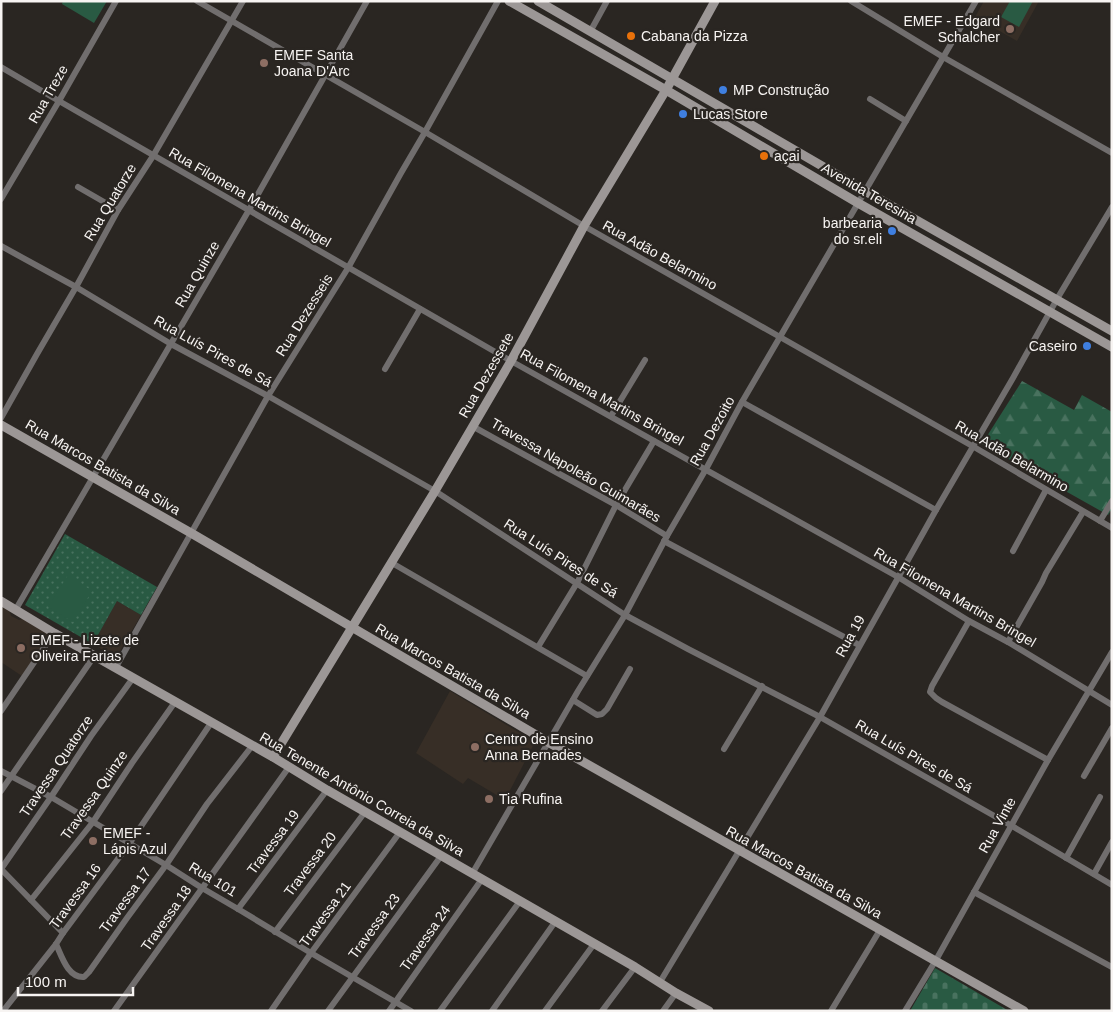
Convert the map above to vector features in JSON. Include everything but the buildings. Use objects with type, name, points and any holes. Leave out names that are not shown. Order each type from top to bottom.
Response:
[{"type":"main road","name":"Avenida Teresina","points":[[509,1],[666,90],[858,203],[1112,347]]},
{"type":"main road","name":"Avenida Teresina","points":[[538,1],[865,191],[1112,331]]},
{"type":"main road","name":"Rua Dezessete","points":[[273,757],[435,491],[510,361],[584,226],[666,90],[715,1]]},
{"type":"main road","points":[[696,108],[702,96]]},
{"type":"main road","points":[[723,123],[729,112]]},
{"type":"main road","name":"Rua Marcos Batista da Silva","points":[[1,425],[191,533],[548,742],[1024,1011]]},
{"type":"main road","name":"Rua Tenente Antônio Correia da Silva","points":[[1,600],[54,633],[273,757],[709,1011]]},
{"type":"street","name":"Rua Treze","points":[[1,199],[116,1]]},
{"type":"street","name":"Rua Adão Belarmino","points":[[197,1],[584,226],[780,336],[1112,528]]},
{"type":"street","name":"Rua Quatorze","points":[[1,418],[118,210],[154,156],[243,1]]},
{"type":"street","name":"Rua Quinze","points":[[16,609],[249,210],[368,1]]},
{"type":"street","name":"Rua Dezesseis","points":[[116,667],[268,396],[348,268],[498,1]]},
{"type":"street","points":[[590,32],[607,1]]},
{"type":"street","points":[[851,1],[943,57],[1112,153]]},
{"type":"street","name":"Rua Dezoito","points":[[472,874],[625,614],[665,538],[706,469],[742,402],[976,1]]},
{"type":"street","name":"Rua Filomena Martins Bringel","points":[[1,67],[510,361],[898,577],[1112,705]]},
{"type":"street","points":[[870,99],[906,121]]},
{"type":"street","points":[[78,187],[118,210]]},
{"type":"street","name":"Rua 19","points":[[660,982],[820,717],[936,510],[1112,207]]},
{"type":"street","name":"Rua Luís Pires de Sá","points":[[1,246],[76,287],[171,344],[268,396],[435,491],[625,614],[688,649],[820,717],[1112,885]]},
{"type":"street","points":[[385,369],[420,309]]},
{"type":"street","points":[[610,416],[645,360]]},
{"type":"street","points":[[742,402],[936,510]]},
{"type":"street","name":"Travessa Napoleão Guimarães","points":[[472,426],[616,505],[665,538],[860,645]]},
{"type":"street","points":[[538,647],[577,583],[616,505],[654,441]]},
{"type":"street","points":[[1013,551],[1046,490]]},
{"type":"street","points":[[1100,521],[1112,501]]},
{"type":"street","points":[[1008,642],[1046,573],[1083,512]]},
{"type":"street","points":[[392,563],[588,676]]},
{"type":"street","points":[[970,621],[930,692],[942,702],[1048,760]]},
{"type":"street","points":[[1,711],[54,633]]},
{"type":"street","name":"Rua Vinte","points":[[905,1011],[1112,652]]},
{"type":"street","points":[[1,791],[95,655]]},
{"type":"street","points":[[573,700],[597,715],[602,714],[607,709],[630,669]]},
{"type":"street","name":"Travessa Quatorze","points":[[1,869],[132,678]]},
{"type":"street","points":[[724,749],[762,686]]},
{"type":"street","name":"Travessa Quinze","points":[[31,900],[93,822],[174,702]]},
{"type":"street","name":"Travessa 16","points":[[3,1006],[56,944],[129,844],[211,723]]},
{"type":"street","points":[[1084,776],[1112,728]]},
{"type":"street","name":"Travessa 17","points":[[56,944],[70,971],[79,978],[84,977],[166,865],[207,804],[252,746]]},
{"type":"street","name":"Travessa 18","points":[[114,1011],[289,767]]},
{"type":"street","name":"Rua 101","points":[[1,771],[51,797],[352,978],[411,1011]]},
{"type":"street","name":"Travessa 19","points":[[238,908],[327,790]]},
{"type":"street","points":[[1066,858],[1100,797]]},
{"type":"street","name":"Travessa 20","points":[[275,932],[365,812]]},
{"type":"street","name":"Travessa 21","points":[[271,1011],[400,832]]},
{"type":"street","points":[[1094,874],[1112,842]]},
{"type":"street","name":"Travessa 23","points":[[328,1011],[441,856]]},
{"type":"street","points":[[1,869],[64,932]]},
{"type":"street","name":"Travessa 24","points":[[389,1011],[482,880]]},
{"type":"street","points":[[974,892],[1112,967]]},
{"type":"street","points":[[440,1011],[520,901]]},
{"type":"street","points":[[492,1011],[555,922]]},
{"type":"street","points":[[830,1011],[880,930]]},
{"type":"street","points":[[545,1011],[594,944]]},
{"type":"street","points":[[602,1011],[635,967]]},
{"type":"street","points":[[663,1011],[676,993]]},
{"type":"shaded area","name":"EMEF - Edgard Schalcher","points":[[984,1],[1039,1],[1017,41],[975,17]]},
{"type":"shaded area","points":[[117,601],[141,615],[116,658],[93,644]]},
{"type":"shaded area","name":"EMEF - Lizete de Oliveira Farias","points":[[3,604],[8,607],[11,616],[19,620],[26,618],[50,634],[22,676],[1,662],[1,607]]},
{"type":"shaded area","name":"Centro de Ensino Anna Bernades","points":[[450,691],[535,742],[505,800],[468,778],[463,784],[416,753]]},
{"type":"green space","points":[[63,1],[107,1],[94,23],[62,4]]},
{"type":"green space","points":[[1010,1],[1033,1],[1019,27],[1001,17]]},
{"type":"green space","points":[[1022,381],[1074,410],[1082,395],[1112,412],[1112,509],[1108,515],[982,444]]},
{"type":"green space","points":[[65,534],[157,587],[141,615],[117,601],[93,644],[25,605]]},
{"type":"green space","points":[[68,575],[92,591],[73,622],[48,607]]},
{"type":"green space","points":[[935,968],[1009,1011],[910,1011]]},
{"type":"place","name":"EMEF - Edgard Schalcher","points":[[1010,29]]},
{"type":"place","name":"Cabana da Pizza","points":[[631,36]]},
{"type":"place","name":"EMEF Santa Joana D'Arc","points":[[264,63]]},
{"type":"place","name":"MP Construção","points":[[723,90]]},
{"type":"place","name":"Lucas Store","points":[[683,114]]},
{"type":"place","name":"açai","points":[[764,156]]},
{"type":"place","name":"barbearia do sr.eli","points":[[892,231]]},
{"type":"place","name":"Caseiro","points":[[1087,346]]},
{"type":"place","name":"EMEF - Lizete de Oliveira Farias","points":[[21,648]]},
{"type":"place","name":"Centro de Ensino Anna Bernades","points":[[475,747]]},
{"type":"place","name":"Tia Rufina","points":[[489,799]]},
{"type":"place","name":"EMEF - Lápis Azul","points":[[93,841]]}]
